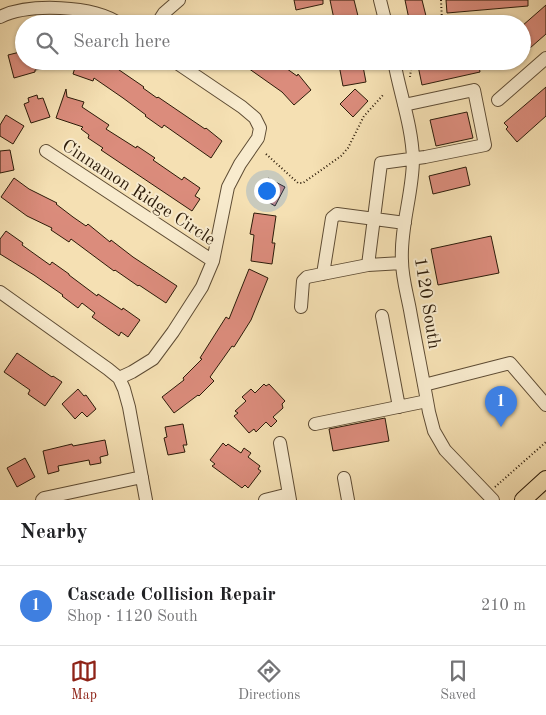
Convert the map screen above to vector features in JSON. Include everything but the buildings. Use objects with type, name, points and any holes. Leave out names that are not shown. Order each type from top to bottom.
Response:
[{"type":"main road","points":[[523,500],[546,479]]},
{"type":"street","points":[[163,15],[179,0]]},
{"type":"street","points":[[380,0],[384,15]]},
{"type":"street","points":[[0,17],[8,13],[41,8],[77,9],[100,15]]},
{"type":"street","points":[[498,100],[546,58]]},
{"type":"street","points":[[118,378],[153,359],[202,287],[213,261],[228,187],[240,164],[258,138],[260,128],[255,118],[187,70]]},
{"type":"street","name":"1120 South","points":[[396,70],[410,133],[413,158],[401,246],[402,263],[427,402],[434,431],[445,450],[493,500]]},
{"type":"street","points":[[368,265],[381,163],[485,145],[474,90],[404,105]]},
{"type":"street","name":"Cinnamon Ridge Circle","points":[[46,151],[213,261]]},
{"type":"street","points":[[323,274],[334,215],[405,223]]},
{"type":"street","points":[[301,307],[304,279],[307,277],[368,265],[402,263]]},
{"type":"street","points":[[0,292],[118,378],[124,389],[129,407],[146,500]]},
{"type":"street","points":[[382,316],[400,407]]},
{"type":"street","points":[[424,385],[510,364],[546,404]]},
{"type":"street","points":[[315,424],[427,402]]},
{"type":"street","points":[[265,500],[289,497],[280,443]]},
{"type":"street","points":[[42,500],[44,498],[142,477]]},
{"type":"street","points":[[344,478],[348,500]]},
{"type":"path","points":[[441,0],[442,15]]},
{"type":"path","points":[[409,79],[411,70]]},
{"type":"path","points":[[266,154],[298,183],[303,183],[341,156],[348,148],[364,116],[384,94]]},
{"type":"path","points":[[498,485],[546,442]]},
{"type":"place","name":"Cascade Collision Repair","points":[[501,427]]}]
